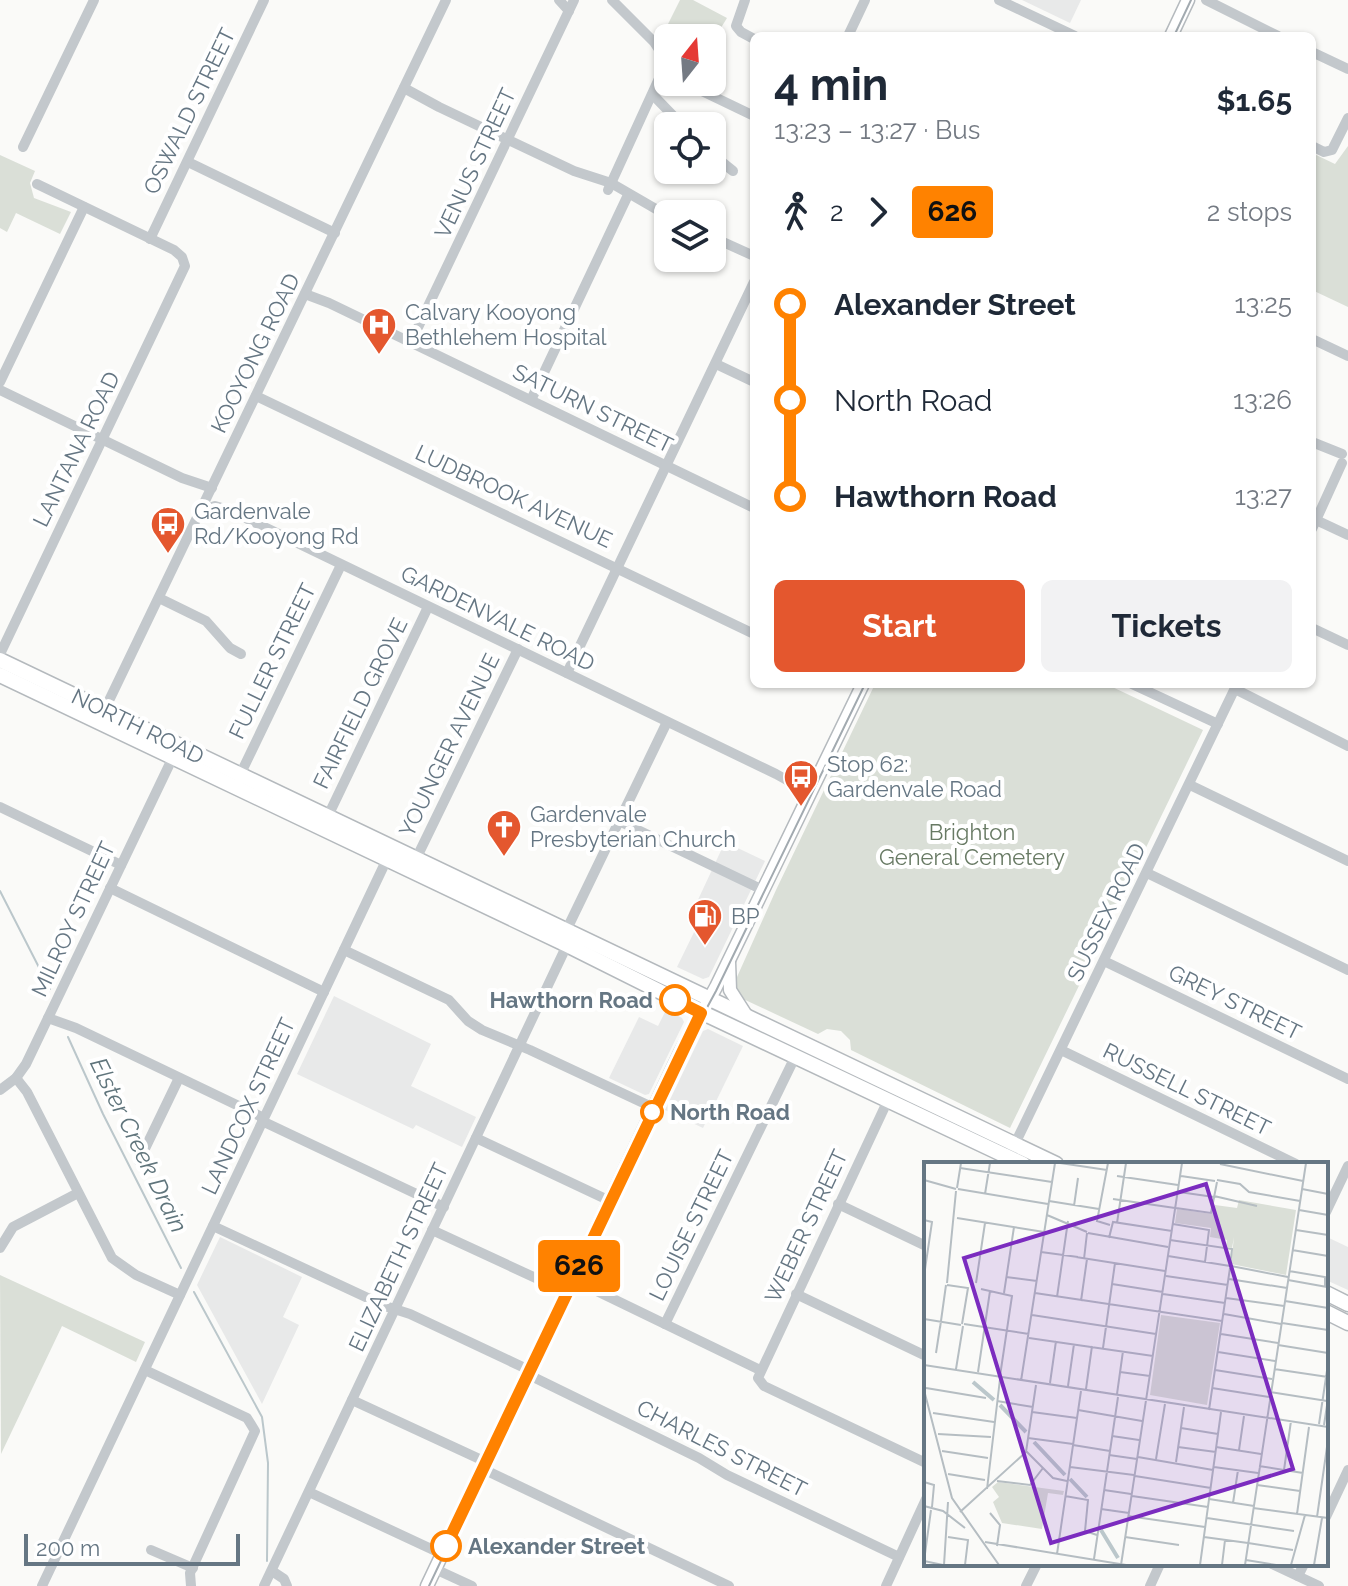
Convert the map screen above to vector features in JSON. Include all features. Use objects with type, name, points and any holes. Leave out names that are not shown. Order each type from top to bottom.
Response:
[{"type":"highway","name":"NORTH ROAD","points":[[0,657],[173,757],[281,802],[328,816],[566,938],[701,1013],[1015,1155],[1047,1162]]},
{"type":"highway","name":"NORTH ROAD","points":[[0,675],[240,775],[281,802],[387,859],[710,998],[1015,1155]]},
{"type":"highway","points":[[660,992],[667,978]]},
{"type":"highway","points":[[1328,1294],[1348,1304]]},
{"type":"highway","points":[[1328,1313],[1348,1323]]},
{"type":"main road","points":[[1173,32],[1188,0]]},
{"type":"main road","points":[[427,1586],[654,1108],[859,688]]},
{"type":"main road","points":[[729,959],[730,990],[747,1016]]},
{"type":"street","points":[[23,147],[94,0]]},
{"type":"street","name":"OSWALD STREET","points":[[150,239],[264,0]]},
{"type":"street","name":"KOOYONG ROAD","points":[[102,716],[446,0]]},
{"type":"street","points":[[559,0],[572,5]]},
{"type":"street","points":[[612,0],[654,42]]},
{"type":"street","points":[[745,0],[736,26],[750,37]]},
{"type":"street","points":[[850,32],[865,0]]},
{"type":"street","points":[[999,0],[1067,32]]},
{"type":"street","points":[[1197,0],[1270,32]]},
{"type":"street","points":[[1206,0],[1219,8]]},
{"type":"street","name":"VENUS STREET","points":[[411,342],[572,5]]},
{"type":"street","points":[[1316,54],[1347,69]]},
{"type":"street","points":[[402,91],[654,210]]},
{"type":"street","points":[[610,187],[653,95],[669,112]]},
{"type":"street","points":[[712,96],[750,114]]},
{"type":"street","points":[[1316,148],[1330,151],[1348,118]]},
{"type":"street","points":[[188,162],[336,230]]},
{"type":"street","points":[[726,165],[733,171]]},
{"type":"street","points":[[37,184],[150,239]]},
{"type":"street","points":[[531,400],[627,198]]},
{"type":"street","points":[[0,382],[84,207]]},
{"type":"street","name":"LANTANA ROAD","points":[[0,657],[182,274],[184,260],[179,253],[150,239]]},
{"type":"street","points":[[726,243],[750,254]]},
{"type":"street","points":[[567,673],[750,291]]},
{"type":"street","name":"SATURN STREET","points":[[306,292],[750,506]]},
{"type":"street","points":[[1316,341],[1348,356]]},
{"type":"street","points":[[716,364],[750,380]]},
{"type":"street","points":[[0,390],[210,491]]},
{"type":"street","name":"LUDBROOK AVENUE","points":[[256,396],[750,632]]},
{"type":"street","points":[[1316,444],[1345,458],[1316,521]]},
{"type":"street","name":"GARDENVALE ROAD","points":[[202,510],[215,506],[229,510],[811,790]]},
{"type":"street","points":[[1316,526],[1348,535]]},
{"type":"street","name":"FULLER STREET","points":[[240,775],[341,565]]},
{"type":"street","points":[[159,598],[206,621],[230,648],[241,654]]},
{"type":"street","name":"FAIRFIELD GROVE","points":[[328,816],[428,607]]},
{"type":"street","points":[[1316,630],[1348,645]]},
{"type":"street","name":"YOUNGER AVENUE","points":[[416,859],[518,649]]},
{"type":"street","points":[[1141,688],[1218,724]]},
{"type":"street","name":"SUSSEX ROAD","points":[[1015,1155],[1061,1050],[1236,688]]},
{"type":"street","points":[[1238,688],[1348,746]]},
{"type":"street","name":"ELIZABETH STREET","points":[[265,1584],[444,1207],[667,722]]},
{"type":"street","name":"MILROY STREET","points":[[0,1090],[16,1078],[50,1015],[173,757]]},
{"type":"street","points":[[1190,785],[1348,861]]},
{"type":"street","points":[[0,807],[121,865]]},
{"type":"street","points":[[619,821],[763,890]]},
{"type":"street","name":"LANDCOX STREET","points":[[42,1586],[387,859]]},
{"type":"street","points":[[1147,873],[1348,970]]},
{"type":"street","points":[[110,888],[324,992]]},
{"type":"street","points":[[344,950],[449,1000],[476,1027],[654,1108]]},
{"type":"street","name":"GREY STREET","points":[[1104,961],[1348,1079]]},
{"type":"street","points":[[50,1015],[444,1207]]},
{"type":"street","name":"RUSSELL STREET","points":[[1061,1050],[1292,1162]]},
{"type":"street","name":"LOUISE STREET","points":[[665,1324],[795,1057]]},
{"type":"street","points":[[16,1078],[27,1092],[112,1258],[136,1275],[180,1295]]},
{"type":"street","points":[[139,1161],[179,1078]]},
{"type":"street","name":"WEBER STREET","points":[[760,1370],[888,1100]]},
{"type":"street","points":[[476,1138],[610,1201]]},
{"type":"street","points":[[1328,1205],[1335,1182],[1348,1166]]},
{"type":"street","points":[[0,1248],[17,1224],[78,1193]]},
{"type":"street","points":[[838,1204],[924,1245]]},
{"type":"street","name":"CHARLES STREET","points":[[213,1226],[528,1372],[727,1475],[899,1557]]},
{"type":"street","points":[[432,1230],[566,1292]]},
{"type":"street","points":[[572,1279],[760,1370],[758,1378],[764,1386],[924,1462]]},
{"type":"street","points":[[796,1294],[924,1355]]},
{"type":"street","points":[[145,1370],[247,1418],[254,1426],[253,1439],[191,1570],[191,1586]]},
{"type":"street","points":[[352,1400],[729,1586]]},
{"type":"street","points":[[1328,1513],[1348,1470]]},
{"type":"street","points":[[309,1492],[442,1554]]},
{"type":"street","points":[[886,1586],[924,1503]]},
{"type":"street","points":[[151,1550],[191,1570]]},
{"type":"street","points":[[1026,1586],[1036,1566]]},
{"type":"street","points":[[1150,1586],[1159,1566]]},
{"type":"street","points":[[1276,1566],[1319,1586]]},
{"type":"street","points":[[1298,1576],[1303,1566]]},
{"type":"street","points":[[435,1569],[472,1586]]},
{"type":"street","points":[[274,1570],[287,1586]]},
{"type":"shaded area","points":[[1022,0],[1081,0],[1070,23]]},
{"type":"shaded area","points":[[725,842],[765,861],[709,977],[703,979],[677,967],[698,924],[689,919]]},
{"type":"shaded area","points":[[334,996],[431,1044],[411,1086],[476,1117],[462,1147],[416,1125],[413,1129],[297,1074]]},
{"type":"shaded area","points":[[666,1010],[684,1022],[649,1094],[645,1095],[609,1078],[639,1017],[658,1026]]},
{"type":"shaded area","points":[[708,1029],[743,1046],[703,1128],[665,1110],[703,1031]]},
{"type":"shaded area","points":[[220,1237],[302,1277],[283,1317],[299,1325],[262,1404],[197,1285]]},
{"type":"shaded area","points":[[1328,1240],[1348,1247],[1348,1290],[1328,1281]]},
{"type":"green space","points":[[680,0],[693,0],[727,18],[723,24],[668,24]]},
{"type":"green space","points":[[1348,146],[1348,307],[1316,292],[1316,155],[1335,164]]},
{"type":"green space","points":[[0,155],[35,171],[30,183],[34,198],[71,212],[60,234],[16,213],[7,232],[0,228]]},
{"type":"green space","name":"Brighton General Cemetery","points":[[873,688],[1114,688],[1203,730],[1010,1128],[851,1050],[850,1040],[841,1031],[827,1029],[818,1034],[741,998],[736,988],[737,977]]},
{"type":"green space","points":[[0,1275],[145,1342],[136,1362],[62,1326],[1,1454]]},
{"type":"waterway","name":"Elster Creek Drain","points":[[0,891],[50,989]]},
{"type":"waterway","name":"Elster Creek Drain","points":[[68,1037],[181,1268]]},
{"type":"waterway","name":"Elster Creek Drain","points":[[194,1292],[262,1417],[268,1463],[267,1561]]},
{"type":"tram line","points":[[1176,32],[1191,0]]},
{"type":"tram line","points":[[429,1586],[683,1052],[716,991],[863,688]]},
{"type":"bus line","name":"626","points":[[446,1546],[701,1013],[675,1000]]},
{"type":"place","name":"Calvary Kooyong Bethlehem Hospital","points":[[379,356]]},
{"type":"place","name":"Gardenvale Rd/Kooyong Rd","points":[[168,555]]},
{"type":"place","name":"Stop 62: Gardenvale Road","points":[[801,808]]},
{"type":"place","name":"Gardenvale Presbyterian Church","points":[[504,858]]},
{"type":"place","name":"BP","points":[[705,947]]},
{"type":"place","name":"Hawthorn Road","points":[[675,1000]]},
{"type":"place","name":"North Road","points":[[652,1112]]},
{"type":"place","name":"Alexander Street","points":[[446,1546]]}]
